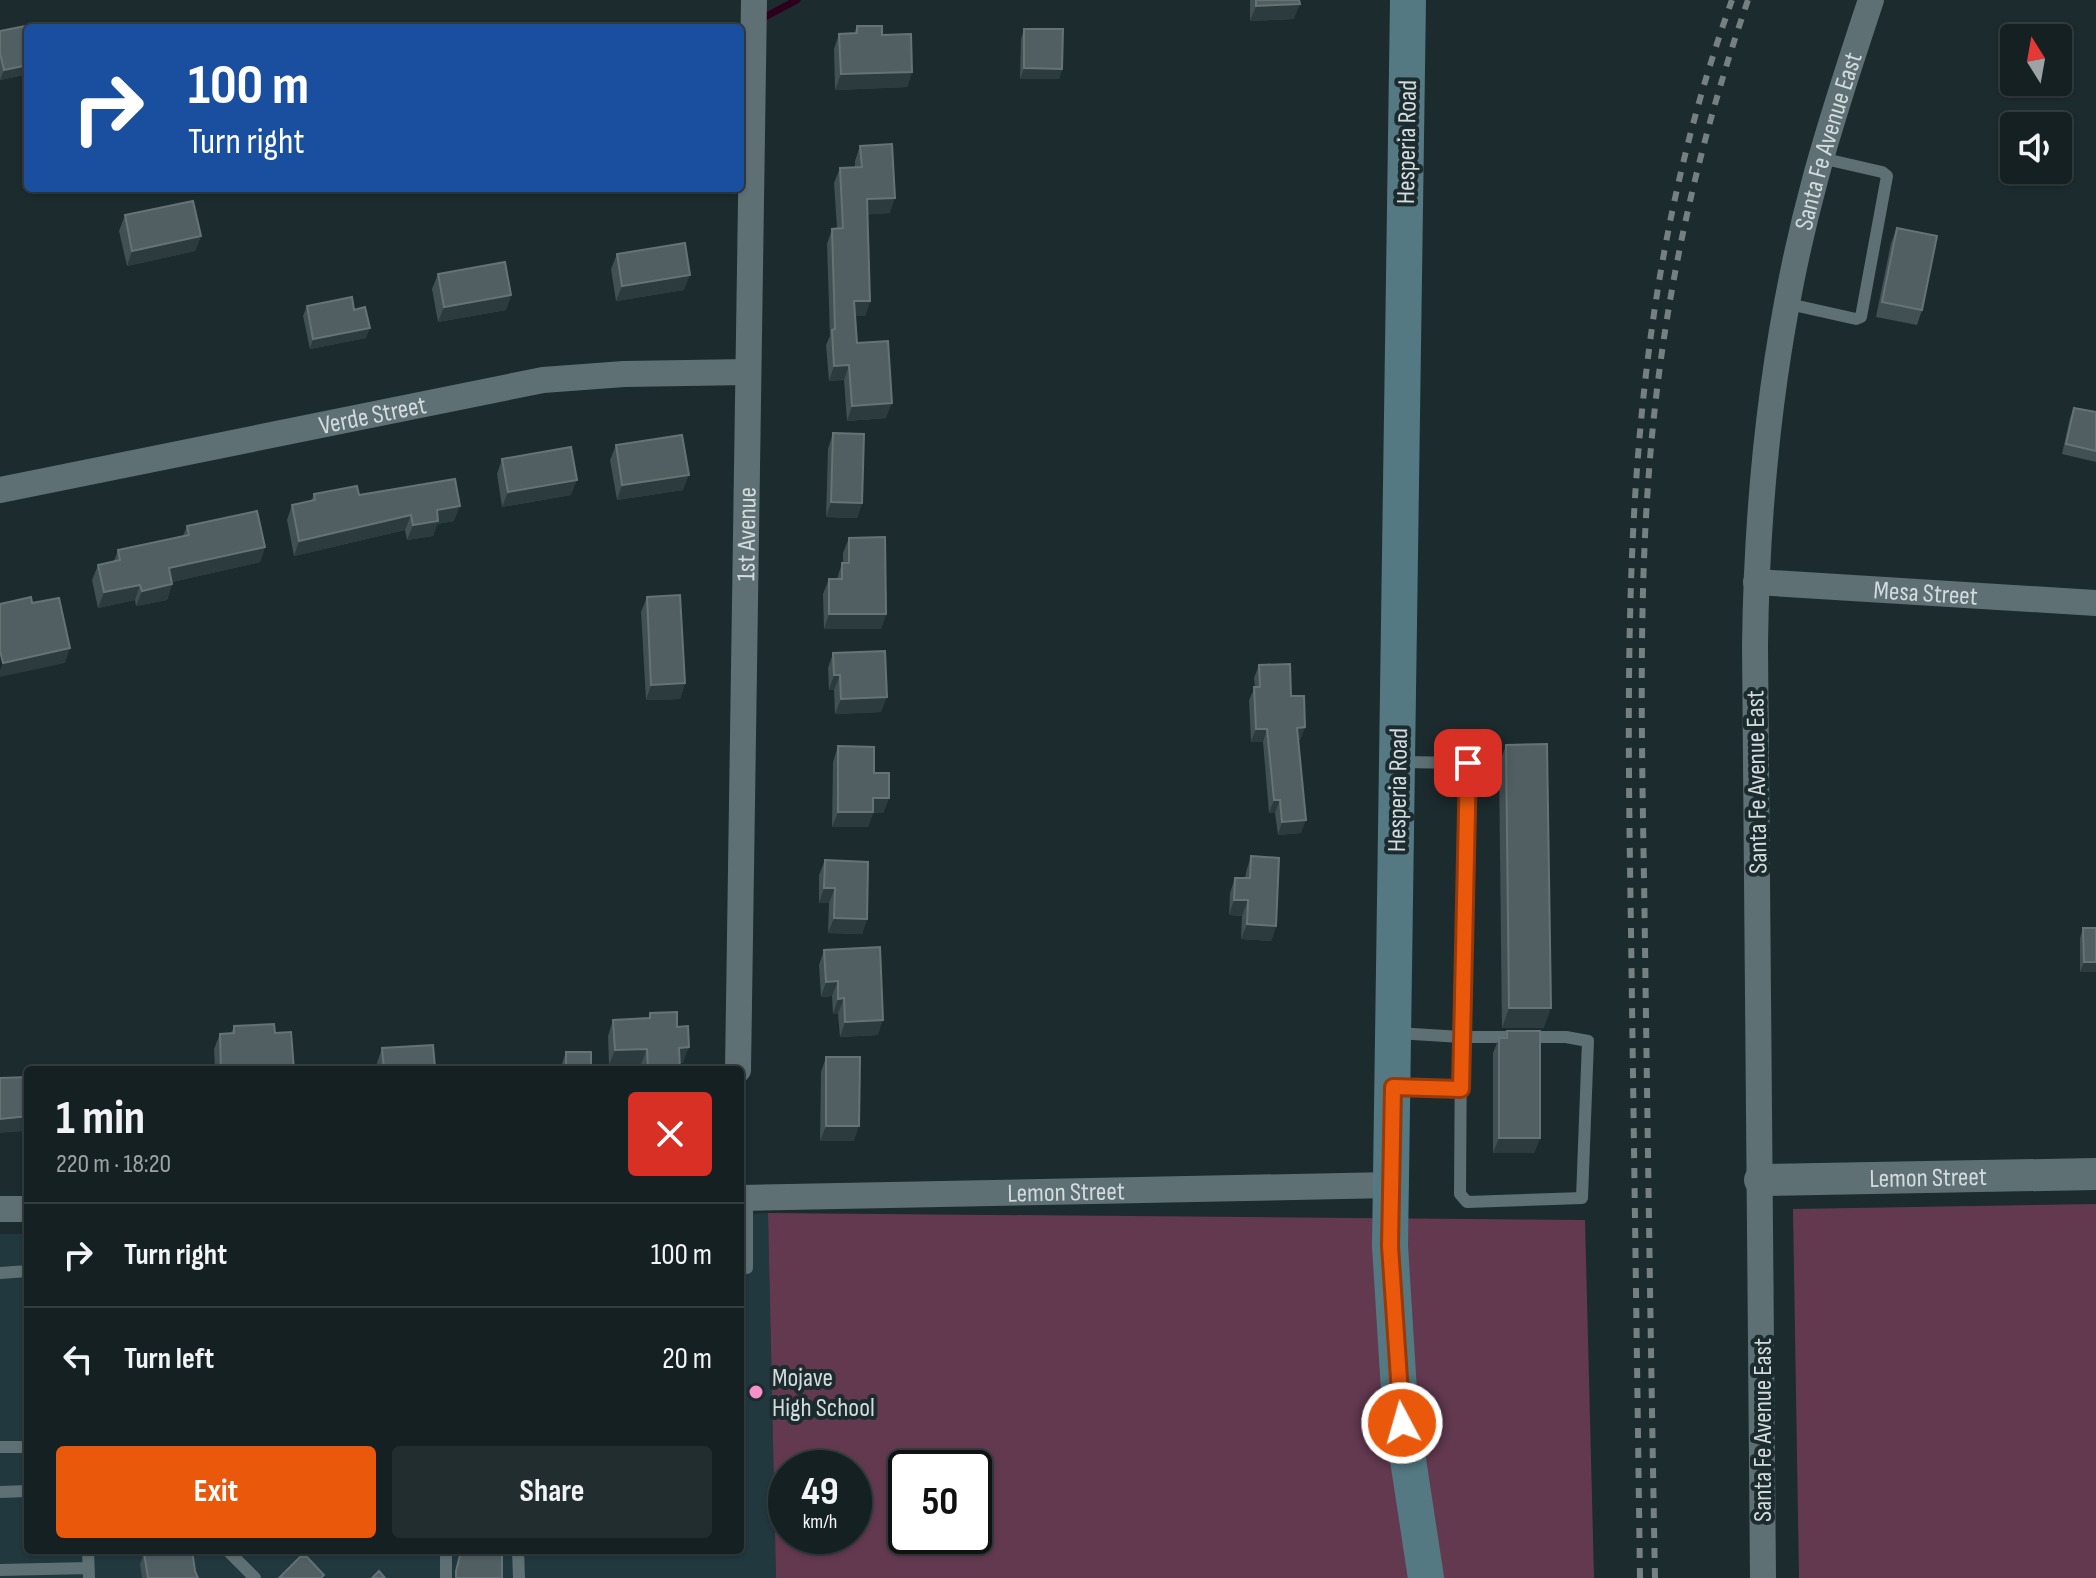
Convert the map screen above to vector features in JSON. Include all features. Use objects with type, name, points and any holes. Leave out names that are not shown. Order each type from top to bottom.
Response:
[{"type":"main road","name":"Hesperia Road","points":[[1408,0],[1390,1246],[1397,1374],[1426,1578]]},
{"type":"street","name":"Santa Fe Avenue East","points":[[1763,1578],[1756,582],[1763,468],[1789,304],[1821,158],[1871,0]]},
{"type":"street","name":"1st Avenue","points":[[738,1066],[754,3]]},
{"type":"street","name":"Verde Street","points":[[0,490],[543,380],[624,374],[748,372]]},
{"type":"street","name":"Mesa Street","points":[[1756,582],[2096,603]]},
{"type":"street","name":"Lemon Street","points":[[1760,1180],[2096,1174]]},
{"type":"street","name":"Lemon Street","points":[[744,1198],[1391,1185]]},
{"type":"street","points":[[0,1209],[24,1209]]},
{"type":"lane","points":[[1789,304],[1856,319],[1861,317],[1887,176],[1882,172],[1821,158]]},
{"type":"lane","points":[[1394,1033],[1461,1037],[1566,1037],[1588,1041],[1582,1198],[1467,1202],[1460,1194],[1461,1037],[1468,763],[1397,762]]},
{"type":"lane","points":[[1393,1087],[1461,1089]]},
{"type":"lane","points":[[744,1198],[747,1268],[744,1268]]},
{"type":"lane","points":[[0,1273],[24,1271]]},
{"type":"lane","points":[[0,1447],[24,1447]]},
{"type":"lane","points":[[0,1492],[24,1491]]},
{"type":"lane","points":[[231,1554],[255,1578]]},
{"type":"lane","points":[[446,1554],[446,1578]]},
{"type":"lane","points":[[518,1554],[519,1578]]},
{"type":"lane","points":[[0,1570],[88,1573]]},
{"type":"shaded area","points":[[2096,1204],[2096,1578],[1799,1578],[1793,1209]]},
{"type":"shaded area","name":"Mojave High School","points":[[768,1213],[773,1450],[768,1450],[768,1554],[775,1554],[776,1578],[0,1578],[0,1234],[24,1234],[24,1554],[744,1554],[744,1214]]},
{"type":"shaded area","points":[[768,1213],[1585,1220],[1594,1578],[776,1578],[775,1554],[872,1554],[872,1450],[773,1450]]},
{"type":"building","points":[[1256,0],[1299,0],[1300,4],[1256,6]]},
{"type":"building","points":[[24,26],[24,66],[4,70],[0,31]]},
{"type":"building","points":[[857,26],[882,26],[882,35],[911,34],[912,72],[841,74],[839,34],[857,33]]},
{"type":"building","points":[[1024,29],[1063,29],[1062,69],[1024,68]]},
{"type":"building","points":[[892,144],[895,198],[867,199],[870,301],[854,301],[857,343],[888,341],[892,403],[852,406],[849,365],[834,366],[832,330],[835,329],[832,229],[843,228],[840,168],[862,167],[860,146]]},
{"type":"building","points":[[193,201],[201,236],[132,251],[125,215]]},
{"type":"building","points":[[1897,228],[1937,236],[1922,310],[1882,302]]},
{"type":"building","points":[[685,243],[690,275],[622,286],[617,254]]},
{"type":"building","points":[[505,262],[511,295],[444,307],[438,274]]},
{"type":"building","points":[[352,297],[354,310],[365,307],[370,328],[313,339],[307,306]]},
{"type":"building","points":[[2074,408],[2096,412],[2096,451],[2066,444]]},
{"type":"building","points":[[833,433],[864,434],[862,503],[831,502]]},
{"type":"building","points":[[682,435],[689,475],[622,485],[616,445]]},
{"type":"building","points":[[571,447],[577,480],[508,492],[502,459]]},
{"type":"building","points":[[455,479],[460,506],[437,510],[438,521],[413,525],[411,515],[299,541],[292,505],[315,500],[314,494],[357,486],[359,495]]},
{"type":"building","points":[[257,511],[265,547],[169,568],[172,584],[142,591],[140,585],[104,592],[98,565],[120,560],[118,550],[189,535],[187,526]]},
{"type":"building","points":[[885,537],[886,614],[829,614],[829,579],[842,579],[842,563],[849,563],[849,538]]},
{"type":"building","points":[[680,595],[685,683],[651,685],[647,597]]},
{"type":"building","points":[[31,597],[32,603],[59,598],[70,648],[3,663],[0,604]]},
{"type":"building","points":[[885,651],[887,697],[841,699],[840,675],[834,675],[833,653]]},
{"type":"building","points":[[1290,664],[1291,696],[1304,696],[1305,727],[1297,728],[1306,820],[1282,822],[1280,800],[1274,800],[1267,729],[1256,729],[1254,687],[1260,687],[1259,665]]},
{"type":"building","points":[[1547,744],[1551,1008],[1509,1008],[1506,745]]},
{"type":"building","points":[[838,746],[874,747],[874,773],[889,773],[889,798],[873,798],[873,812],[838,812]]},
{"type":"building","points":[[1251,856],[1279,858],[1276,926],[1247,924],[1248,900],[1234,900],[1235,878],[1250,878]]},
{"type":"building","points":[[825,860],[868,862],[867,919],[834,918],[835,888],[824,888]]},
{"type":"building","points":[[2083,928],[2096,928],[2096,962],[2084,962]]},
{"type":"building","points":[[880,947],[883,1020],[845,1022],[844,998],[838,999],[838,981],[826,982],[824,950]]},
{"type":"building","points":[[677,1012],[677,1027],[688,1026],[689,1047],[679,1048],[680,1066],[648,1066],[647,1049],[615,1050],[613,1020],[650,1018],[650,1013]]},
{"type":"building","points":[[274,1024],[275,1033],[291,1032],[294,1066],[221,1066],[220,1034],[234,1033],[234,1026]]},
{"type":"building","points":[[1507,1031],[1540,1031],[1540,1138],[1499,1138],[1499,1038],[1507,1038]]},
{"type":"building","points":[[433,1045],[435,1066],[384,1066],[382,1048]]},
{"type":"building","points":[[566,1052],[591,1052],[591,1066],[566,1066]]},
{"type":"building","points":[[826,1057],[860,1057],[859,1126],[826,1126]]},
{"type":"building","points":[[24,1077],[24,1116],[0,1119],[0,1078]]},
{"type":"building","points":[[144,1554],[193,1554],[198,1578],[148,1578]]},
{"type":"building","points":[[460,1555],[502,1555],[502,1578],[456,1578]]},
{"type":"building","points":[[300,1557],[307,1557],[324,1575],[321,1578],[279,1578]]},
{"type":"building","points":[[379,1571],[385,1578],[372,1578]]},
{"type":"waterway","points":[[759,20],[797,0]]},
{"type":"railway","points":[[1640,1578],[1629,811],[1631,576],[1638,461],[1650,346],[1668,231],[1695,116],[1732,0]]},
{"type":"railway","points":[[1655,1578],[1642,755],[1642,627],[1647,500],[1658,380],[1687,215],[1714,107],[1748,0]]},
{"type":"place","name":"Mojave High School","points":[[756,1392]]},
{"type":"route","points":[[1402,1423],[1390,1246],[1393,1087],[1461,1089],[1468,763]]}]
